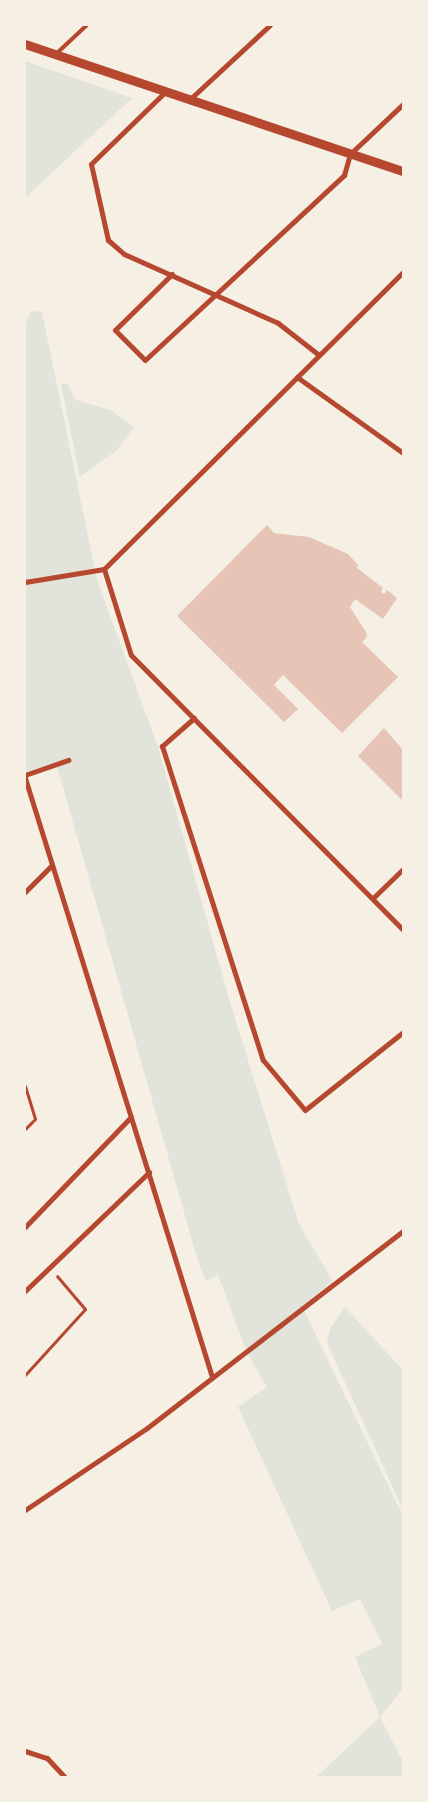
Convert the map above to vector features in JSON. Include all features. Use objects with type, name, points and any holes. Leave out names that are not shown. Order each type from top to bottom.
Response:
[{"type":"street","points":[[189,100],[270,25]]},
{"type":"street","points":[[25,39],[29,46],[54,56],[403,171]]},
{"type":"street","points":[[165,92],[91,164],[104,231],[112,246],[124,254],[278,322],[319,355]]},
{"type":"street","points":[[172,274],[115,330],[145,360],[344,175],[350,154],[403,104]]},
{"type":"street","points":[[25,582],[104,570],[403,272]]},
{"type":"street","points":[[297,377],[403,453]]},
{"type":"street","points":[[104,570],[131,655],[403,930]]},
{"type":"street","points":[[194,718],[162,746],[263,1060],[305,1110],[403,1032]]},
{"type":"street","points":[[68,760],[25,777],[212,1377]]},
{"type":"street","points":[[25,892],[52,866]]},
{"type":"street","points":[[373,898],[403,869]]},
{"type":"street","points":[[25,1227],[132,1118]]},
{"type":"street","points":[[25,1291],[149,1172]]},
{"type":"street","points":[[25,1510],[119,1448],[403,1231]]},
{"type":"street","points":[[25,1751],[47,1758],[65,1777]]},
{"type":"lane","points":[[54,56],[87,25]]},
{"type":"path","points":[[25,1086],[35,1119],[25,1129]]},
{"type":"path","points":[[25,1375],[85,1309],[49,1268]]},
{"type":"shaded area","points":[[25,61],[132,98],[25,198]]},
{"type":"shaded area","points":[[31,311],[42,312],[97,580],[158,747],[230,1002],[299,1224],[333,1281],[302,1306],[403,1516],[403,1689],[380,1717],[355,1657],[382,1644],[360,1599],[332,1611],[238,1407],[267,1387],[246,1351],[218,1275],[206,1281],[197,1258],[57,766],[27,776],[25,770],[25,326]]},
{"type":"shaded area","points":[[67,383],[76,400],[111,410],[134,427],[116,451],[80,477],[61,384]]},
{"type":"shaded area","points":[[345,1307],[403,1370],[403,1510],[327,1343],[330,1329]]},
{"type":"shaded area","points":[[380,1717],[403,1762],[403,1777],[316,1777]]},
{"type":"building","points":[[267,525],[274,533],[309,537],[348,554],[358,565],[357,568],[383,588],[381,592],[384,594],[387,590],[397,598],[383,619],[355,599],[350,607],[366,632],[367,637],[362,642],[398,677],[342,733],[283,675],[274,685],[298,709],[284,722],[177,616]]},
{"type":"building","points":[[384,728],[403,750],[403,801],[358,756]]}]
